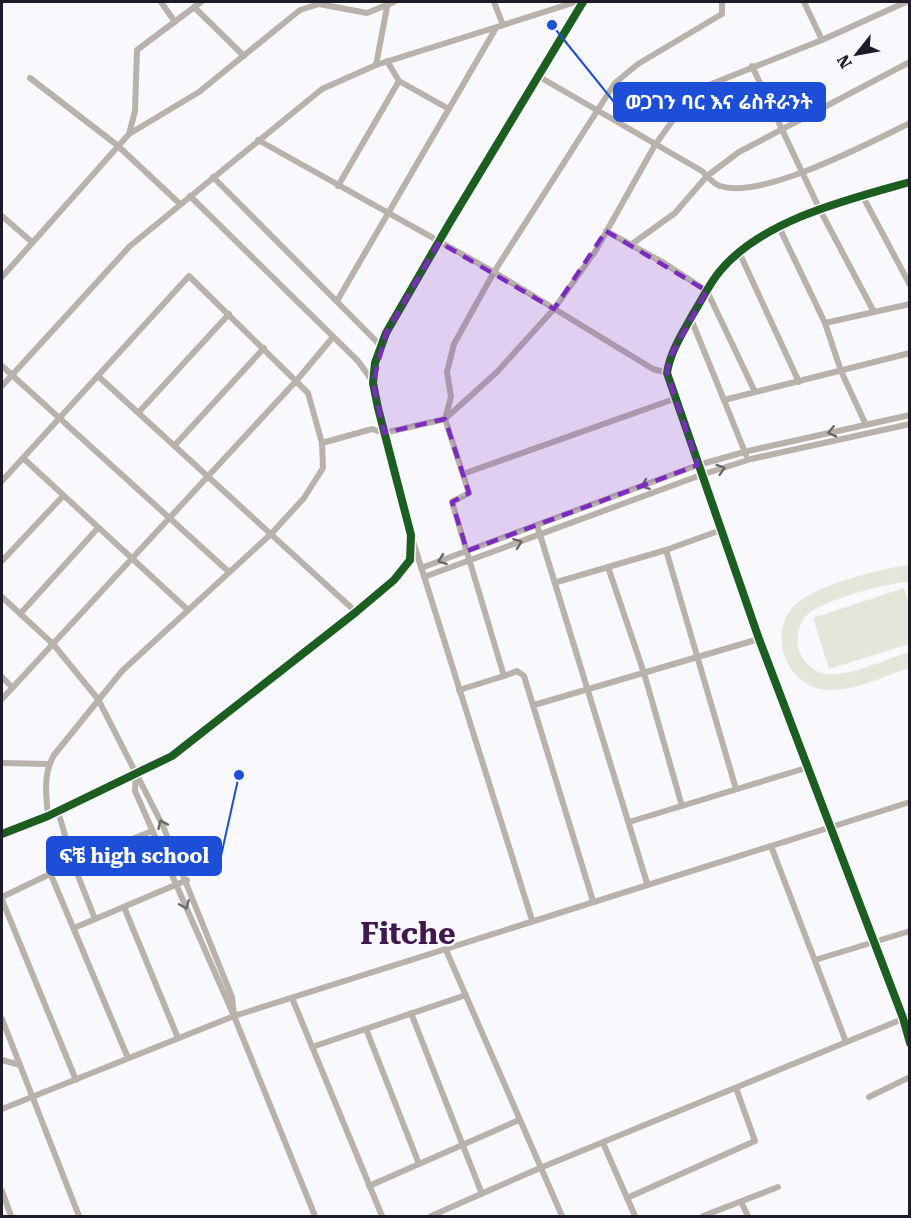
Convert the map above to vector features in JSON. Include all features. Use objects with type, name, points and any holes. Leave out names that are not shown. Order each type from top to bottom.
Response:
[{"type":"street","points":[[161,2],[175,22]]},
{"type":"street","points":[[129,134],[135,111],[137,50],[201,2]]},
{"type":"street","points":[[2,277],[4,268],[32,242],[129,134],[199,92],[300,10],[319,4],[367,13],[390,2]]},
{"type":"street","points":[[376,65],[390,2]]},
{"type":"street","points":[[337,301],[449,109],[500,27],[494,2]]},
{"type":"street","points":[[2,386],[130,246],[322,89],[387,61],[500,27],[559,4],[576,2]]},
{"type":"street","points":[[532,920],[411,535],[373,382],[375,363],[381,346],[439,242],[583,2]]},
{"type":"street","points":[[504,676],[452,501],[469,493],[445,419],[451,397],[447,372],[454,344],[494,272],[615,83],[638,64],[722,14],[722,2]]},
{"type":"street","points":[[804,2],[822,40]]},
{"type":"street","points":[[322,444],[372,429],[384,433],[445,419],[497,372],[554,309],[606,231],[655,145],[676,116],[709,85],[822,40],[906,2]]},
{"type":"street","points":[[194,7],[244,56]]},
{"type":"street","points":[[387,61],[399,81],[449,109]]},
{"type":"street","points":[[632,244],[675,213],[707,176],[739,152],[782,127],[909,62]]},
{"type":"street","points":[[752,66],[820,210],[874,312]]},
{"type":"street","points":[[538,76],[707,176],[718,186],[739,188],[803,171],[842,156],[909,123]]},
{"type":"street","points":[[30,78],[117,145],[180,204]]},
{"type":"street","points":[[338,186],[399,81]]},
{"type":"street","points":[[258,140],[494,272],[653,369],[667,373]]},
{"type":"street","points":[[213,177],[381,346]]},
{"type":"street","points":[[909,182],[820,210],[779,227],[740,252],[719,271],[669,359],[667,373],[674,399],[806,768],[873,943],[906,1017],[909,1043]]},
{"type":"street","points":[[862,195],[909,285]]},
{"type":"street","points":[[190,196],[358,361],[373,382]]},
{"type":"street","points":[[2,216],[32,242]]},
{"type":"street","points":[[779,227],[825,323],[841,371],[866,425]]},
{"type":"street","points":[[606,231],[632,244],[707,291],[755,392]]},
{"type":"street","points":[[740,252],[799,382]]},
{"type":"street","points":[[2,481],[189,276],[308,393],[322,444],[323,468],[304,498],[272,533],[122,670],[48,764],[45,792],[48,816]]},
{"type":"street","points":[[825,323],[909,304]]},
{"type":"street","points":[[139,412],[229,314]]},
{"type":"street","points":[[691,319],[724,400],[742,452],[751,459]]},
{"type":"street","points":[[2,699],[297,380],[333,337]]},
{"type":"street","points":[[175,445],[264,348]]},
{"type":"street","points":[[724,400],[909,353]]},
{"type":"street","points":[[2,366],[170,516],[229,572]]},
{"type":"street","points":[[98,376],[356,612]]},
{"type":"street","points":[[463,474],[674,399]]},
{"type":"street","points":[[421,568],[698,465],[742,452],[909,415]]},
{"type":"street","points":[[424,577],[701,475],[751,459],[909,424]]},
{"type":"street","points":[[23,458],[131,560],[188,610]]},
{"type":"street","points":[[2,561],[63,496]]},
{"type":"street","points":[[537,525],[557,582],[647,883]]},
{"type":"street","points":[[20,614],[98,528]]},
{"type":"street","points":[[557,582],[666,550],[721,530]]},
{"type":"street","points":[[2,834],[58,812],[172,756],[208,730],[394,580],[410,560],[411,535]]},
{"type":"street","points":[[666,550],[736,789]]},
{"type":"street","points":[[608,567],[644,673],[682,806]]},
{"type":"street","points":[[2,597],[53,644],[98,699],[145,787],[187,880],[232,997],[234,1016]]},
{"type":"street","points":[[534,705],[759,639]]},
{"type":"street","points":[[459,690],[517,671],[524,676],[593,901]]},
{"type":"street","points":[[2,677],[12,687]]},
{"type":"street","points":[[2,763],[48,764]]},
{"type":"street","points":[[629,822],[806,768]]},
{"type":"street","points":[[136,773],[135,791],[234,1016],[315,1216]]},
{"type":"street","points":[[2,1109],[234,1016],[446,950],[647,883],[909,802]]},
{"type":"street","points":[[58,812],[73,863],[95,919]]},
{"type":"street","points":[[76,1080],[2,899],[73,863],[152,831]]},
{"type":"street","points":[[771,846],[846,1042]]},
{"type":"street","points":[[51,874],[128,1058]]},
{"type":"street","points":[[74,928],[187,880]]},
{"type":"street","points":[[124,907],[178,1038]]},
{"type":"street","points":[[815,960],[909,931]]},
{"type":"street","points":[[446,950],[562,1216]]},
{"type":"street","points":[[312,1047],[466,994]]},
{"type":"street","points":[[292,998],[382,1216]]},
{"type":"street","points":[[411,1013],[482,1194]]},
{"type":"street","points":[[431,1216],[540,1168],[906,1017]]},
{"type":"street","points":[[2,1019],[79,1216]]},
{"type":"street","points":[[366,1029],[419,1164]]},
{"type":"street","points":[[2,1060],[20,1065]]},
{"type":"street","points":[[869,1097],[909,1077]]},
{"type":"street","points":[[627,1198],[755,1141],[736,1088]]},
{"type":"street","points":[[369,1186],[519,1120]]},
{"type":"street","points":[[603,1143],[635,1216]]},
{"type":"street","points":[[703,1216],[778,1187]]},
{"type":"street","points":[[2,1191],[11,1216]]},
{"type":"street","points":[[741,1202],[748,1216]]},
{"type":"highlighted area","points":[[606,231],[707,291],[669,359],[667,373],[698,465],[467,551],[452,502],[469,493],[445,419],[384,433],[373,383],[386,333],[439,242],[554,309]]},
{"type":"shaded area","points":[[909,565],[909,582],[871,589],[813,610],[800,626],[798,637],[802,657],[817,671],[827,674],[857,670],[909,652],[909,668],[847,689],[826,690],[800,679],[784,655],[782,641],[783,627],[788,614],[797,603],[835,584]]},
{"type":"shaded area","points":[[904,588],[909,604],[909,644],[829,669],[813,618]]},
{"type":"cycle path","points":[[2,834],[48,816],[172,756],[356,612],[394,580],[410,560],[411,535],[373,383],[375,363],[386,333],[583,2]]},
{"type":"cycle path","points":[[910,182],[808,214],[782,225],[738,253],[720,271],[709,287],[677,342],[667,373],[759,639],[903,1018],[910,1043]]},
{"type":"place","name":"ወጋገን ባር እና ሬስቶራንት","points":[[552,25]]},
{"type":"place","name":"ፍቼ high school","points":[[239,775]]},
{"type":"district","name":"Fitche","points":[[408,934]]}]
